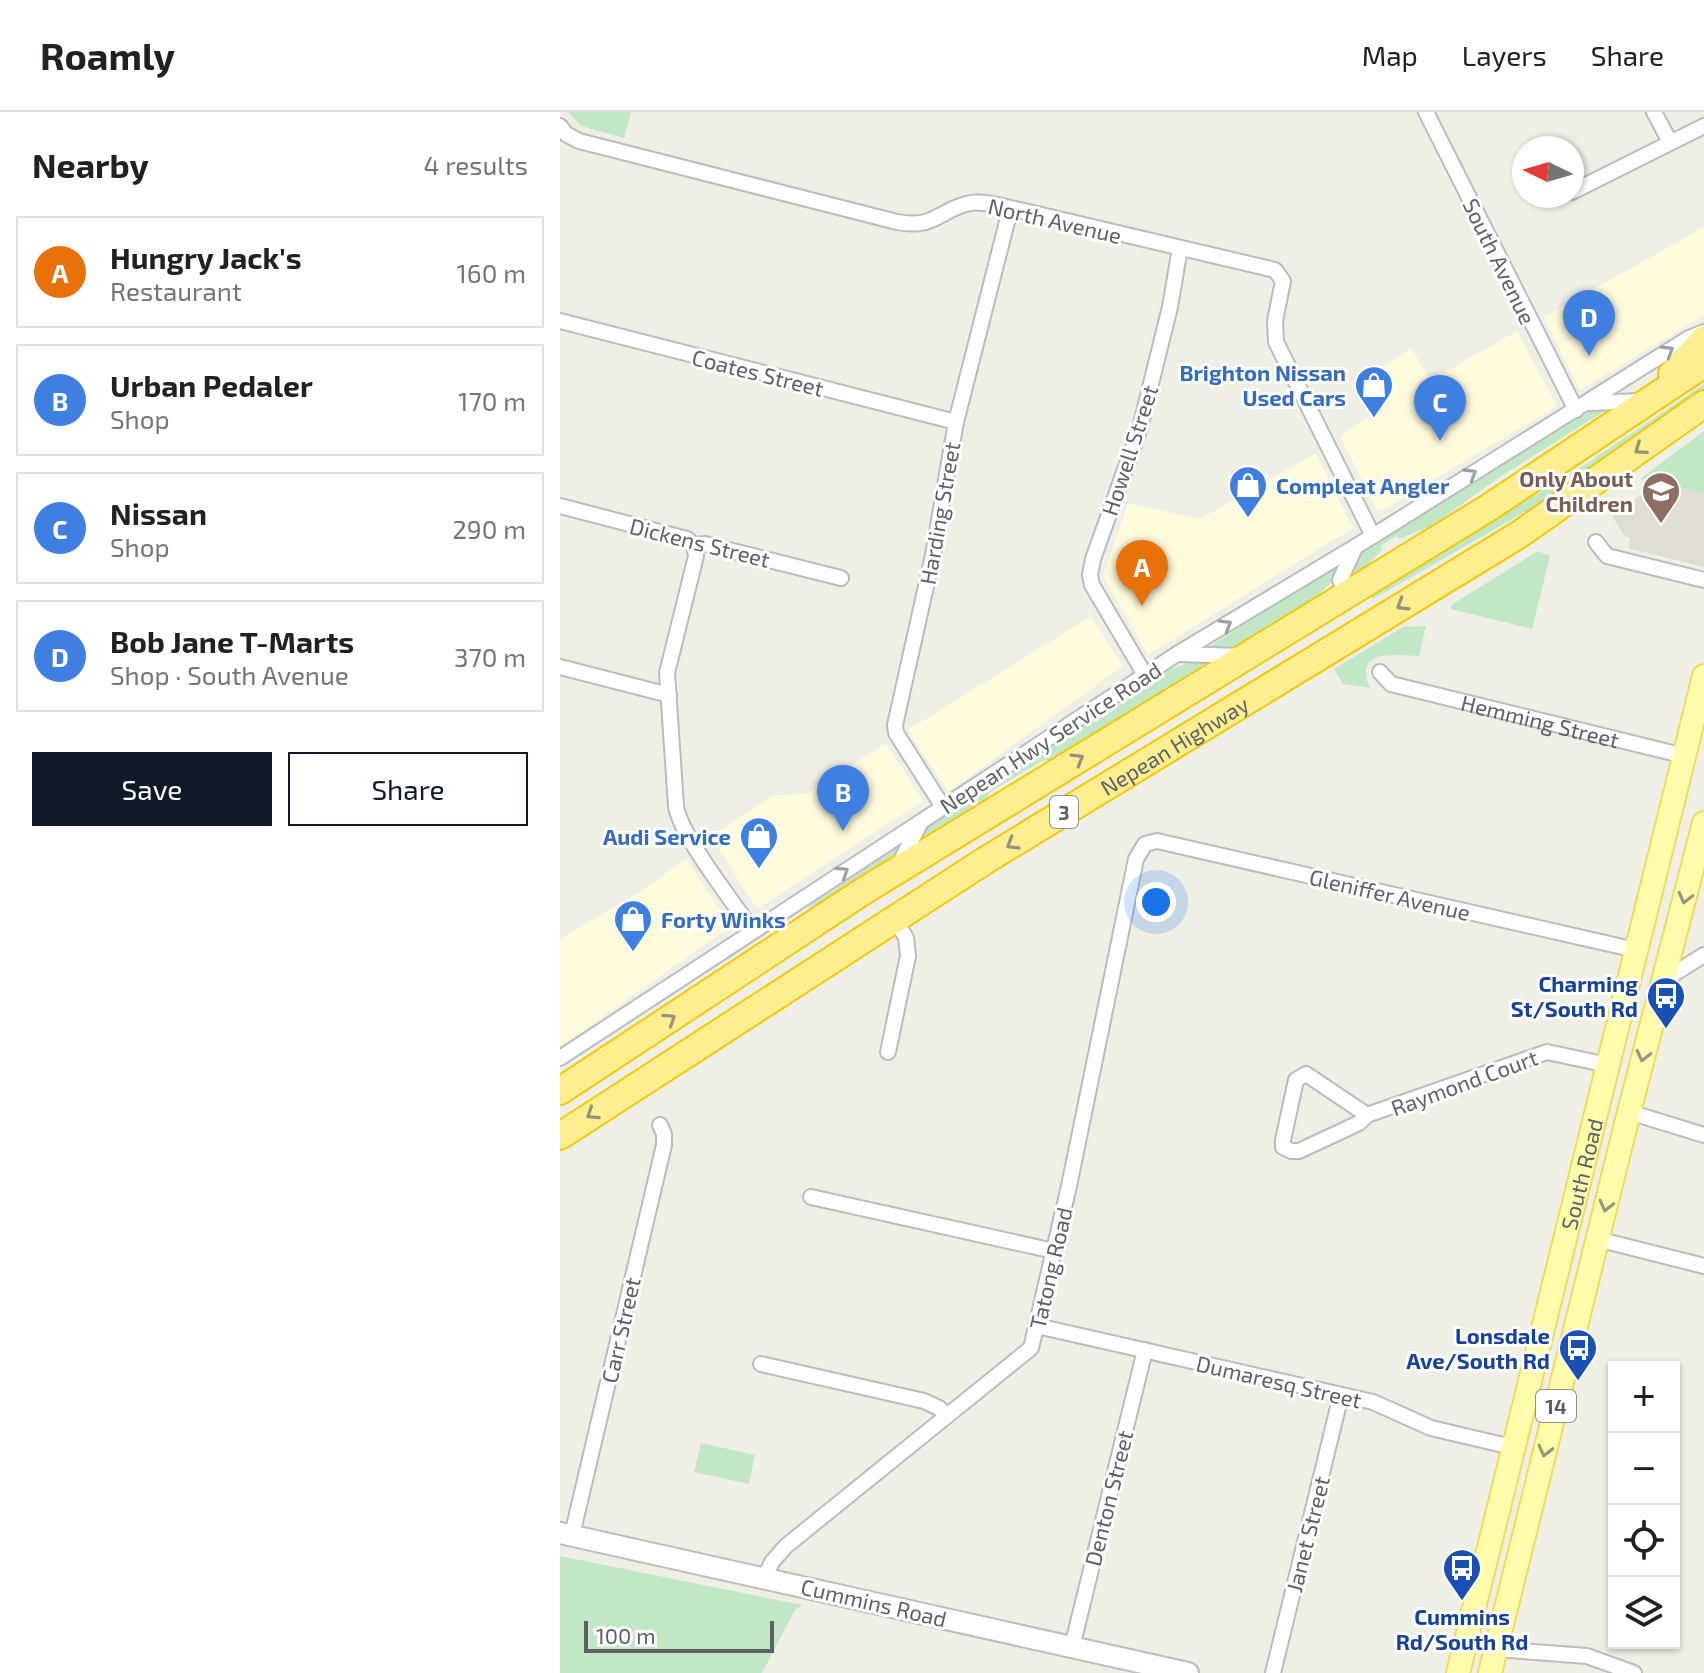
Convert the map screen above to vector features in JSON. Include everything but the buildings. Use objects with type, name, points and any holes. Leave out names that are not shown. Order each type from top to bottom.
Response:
[{"type":"highway","points":[[1653,398],[1686,356],[1704,340]]},
{"type":"highway","name":"Nepean Highway","points":[[560,1091],[896,870],[1488,508],[1704,364]]},
{"type":"highway","name":"Nepean Highway","points":[[560,1136],[894,917],[1520,534],[1704,404]]},
{"type":"highway","points":[[1346,595],[1365,628]]},
{"type":"highway","points":[[605,1062],[625,1093]]},
{"type":"main road","name":"South Road","points":[[1458,1673],[1516,1448],[1636,950],[1694,758],[1704,676]]},
{"type":"main road","name":"South Road","points":[[1490,1673],[1704,823]]},
{"type":"main road","points":[[1568,1231],[1597,1239]]},
{"type":"main road","name":"Cummins Road","points":[[566,1534],[1188,1673]]},
{"type":"street","name":"South Avenue","points":[[1426,112],[1581,406]]},
{"type":"street","points":[[1654,112],[1670,142]]},
{"type":"street","name":"North Avenue","points":[[560,126],[566,134],[579,141],[909,224],[928,223],[973,203],[993,203],[1010,210],[1278,272],[1283,281],[1275,321],[1276,342],[1373,536]]},
{"type":"street","points":[[1584,186],[1704,126]]},
{"type":"street","name":"Harding Street","points":[[943,807],[896,733],[895,725],[933,555],[956,422],[1010,210]]},
{"type":"street","name":"Howell Street","points":[[1145,675],[1092,585],[1090,575],[1140,428],[1184,249]]},
{"type":"street","name":"Coates Street","points":[[560,321],[956,422]]},
{"type":"street","name":"Nepean Hwy Service Road","points":[[560,1058],[1177,654],[1373,536],[1689,338],[1704,332]]},
{"type":"street","name":"Nepean Hwy Service Road","points":[[1581,406],[1653,398]]},
{"type":"street","name":"Dickens Street","points":[[560,506],[687,539],[694,545],[705,544],[841,578]]},
{"type":"street","points":[[1596,542],[1607,556],[1704,580]]},
{"type":"street","points":[[694,545],[696,556],[668,668],[677,815],[753,931]]},
{"type":"street","points":[[1346,595],[1340,580],[1356,545]]},
{"type":"street","name":"Nepean Hwy Service Road","points":[[1177,654],[1246,656]]},
{"type":"street","points":[[560,667],[669,695]]},
{"type":"street","name":"Hemming Street","points":[[1380,672],[1391,684],[1694,758]]},
{"type":"street","name":"Nepean Hwy Service Road","points":[[896,870],[922,821]]},
{"type":"street","name":"Gleniffer Avenue","points":[[1145,844],[1157,841],[1636,950]]},
{"type":"street","name":"Tatong Road","points":[[765,1577],[772,1562],[786,1546],[1025,1355],[1033,1343],[1136,859],[1145,844]]},
{"type":"street","points":[[777,915],[802,913],[824,917]]},
{"type":"street","points":[[888,1052],[908,956],[906,938],[894,917]]},
{"type":"street","points":[[1662,981],[1704,955]]},
{"type":"street","points":[[605,1062],[608,1026]]},
{"type":"street","name":"Raymond Court","points":[[1367,1115],[1330,1092],[1313,1076],[1302,1075],[1295,1083],[1283,1147],[1299,1151],[1359,1123],[1367,1115],[1541,1053],[1557,1053],[1608,1065]]},
{"type":"street","points":[[1629,1112],[1704,1135]]},
{"type":"street","name":"Carr Street","points":[[566,1534],[664,1145],[660,1125]]},
{"type":"street","points":[[811,1197],[1054,1251]]},
{"type":"street","points":[[1597,1239],[1704,1266]]},
{"type":"street","name":"Dumaresq Street","points":[[1037,1326],[1381,1404],[1431,1428],[1516,1448]]},
{"type":"street","name":"Denton Street","points":[[1072,1647],[1145,1350]]},
{"type":"street","points":[[761,1364],[924,1401],[947,1416]]},
{"type":"street","name":"Janet Street","points":[[1273,1673],[1341,1395]]},
{"type":"street","points":[[1496,1649],[1587,1656],[1634,1673]]},
{"type":"shaded area","points":[[1704,227],[1704,315],[1580,390],[1544,317]]},
{"type":"shaded area","points":[[1517,331],[1557,406],[1381,511],[1376,509],[1340,436],[1386,404],[1369,375],[1411,348],[1431,380]]},
{"type":"shaded area","points":[[1316,453],[1353,528],[1148,655],[1103,576],[1128,503],[1200,519]]},
{"type":"shaded area","name":"Only About Children","points":[[1660,484],[1704,494],[1704,567],[1628,548],[1630,538],[1624,536],[1611,514]]},
{"type":"shaded area","points":[[1091,616],[1123,666],[948,792],[908,730]]},
{"type":"shaded area","points":[[886,743],[923,801],[757,909],[711,837],[772,796],[809,793],[828,781],[839,797],[836,790],[844,784],[838,774]]},
{"type":"shaded area","points":[[686,859],[731,926],[560,1047],[560,939],[641,891]]},
{"type":"green space","points":[[568,112],[631,112],[624,138],[581,126]]},
{"type":"green space","points":[[1704,384],[1704,390],[1551,497],[1373,599],[1370,596],[1583,466]]},
{"type":"green space","points":[[1611,407],[1500,477],[1431,526],[1399,539],[1396,536],[1381,546],[1382,550],[1367,566],[1350,575],[1361,552],[1388,534],[1592,410]]},
{"type":"green space","points":[[1704,431],[1704,494],[1640,479]]},
{"type":"green space","points":[[1538,551],[1550,556],[1532,629],[1451,609],[1451,605]]},
{"type":"green space","points":[[1342,564],[1331,583],[1315,598],[1237,646],[1206,649],[1270,607]]},
{"type":"green space","points":[[1426,626],[1419,656],[1388,656],[1372,660],[1367,666],[1366,675],[1370,688],[1343,684],[1334,669],[1403,627]]},
{"type":"green space","points":[[1198,659],[1214,659],[1050,760],[1042,761],[990,792],[987,799],[926,835],[919,836],[929,826],[1171,669]]},
{"type":"green space","points":[[904,843],[890,858],[818,905],[807,908]]},
{"type":"green space","points":[[701,1443],[755,1455],[749,1484],[694,1472]]},
{"type":"green space","points":[[560,1556],[802,1605],[795,1610],[762,1673],[560,1673]]},
{"type":"place","name":"Bob Jane T-Marts","points":[[1589,356]]},
{"type":"place","name":"Brighton Nissan Used Cars","points":[[1374,419]]},
{"type":"place","name":"Nissan","points":[[1440,441]]},
{"type":"place","name":"Compleat Angler","points":[[1248,519]]},
{"type":"place","name":"Only About Children","points":[[1661,525]]},
{"type":"place","name":"Hungry Jack's","points":[[1142,606]]},
{"type":"place","name":"Urban Pedaler","points":[[843,831]]},
{"type":"place","name":"Audi Service","points":[[759,870]]},
{"type":"place","name":"Forty Winks","points":[[633,953]]},
{"type":"place","name":"Charming St/South Rd","points":[[1666,1030]]},
{"type":"place","name":"Lonsdale Ave/South Rd","points":[[1578,1382]]},
{"type":"place","name":"Cummins Rd/South Rd","points":[[1462,1602]]}]
